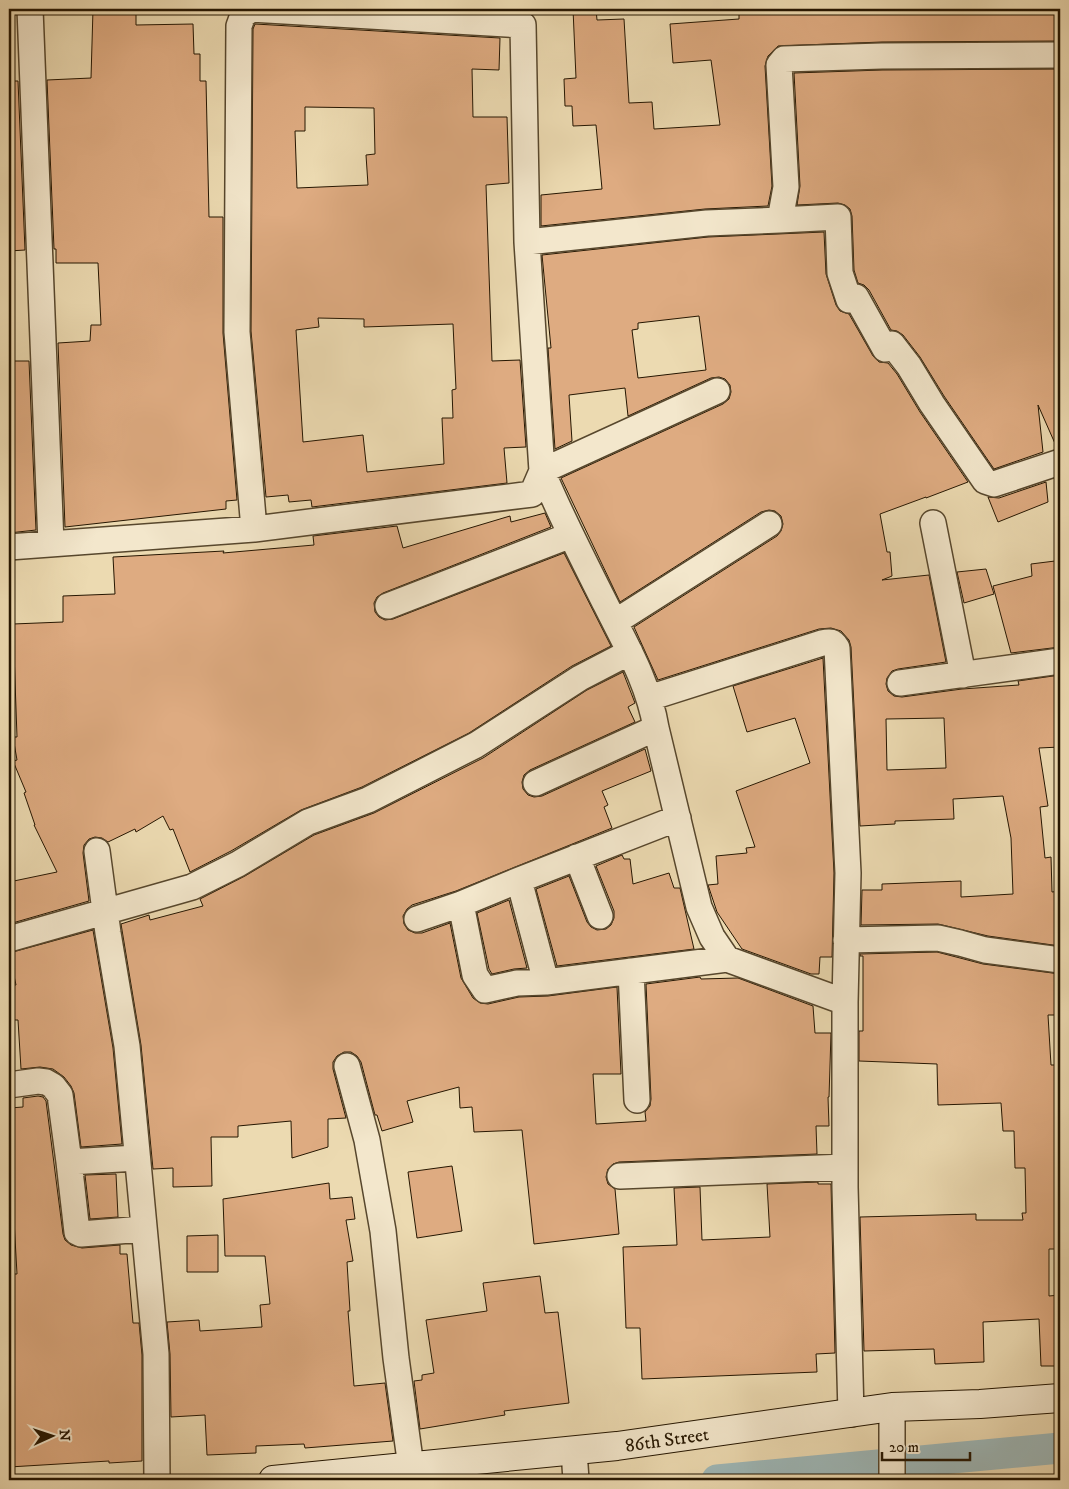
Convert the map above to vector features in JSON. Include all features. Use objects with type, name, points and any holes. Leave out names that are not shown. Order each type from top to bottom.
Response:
[{"type":"main road","name":"86th Street","points":[[273,1480],[411,1468],[617,1446],[892,1407],[980,1404],[1060,1398]]},
{"type":"street","points":[[30,9],[50,544]]},
{"type":"street","points":[[254,529],[237,332],[239,26],[243,16],[252,9],[262,9],[523,25],[528,242],[542,471],[571,535],[630,652],[649,698],[699,907],[712,937],[727,958]]},
{"type":"street","points":[[780,220],[786,187],[779,65],[784,59],[882,56],[1060,55]]},
{"type":"street","points":[[528,242],[723,222],[838,217],[840,273],[849,300],[856,298],[885,349],[892,344],[984,481],[994,484],[1060,462]]},
{"type":"street","points":[[9,547],[254,529],[532,494],[542,471],[717,391]]},
{"type":"street","points":[[933,523],[963,675]]},
{"type":"street","points":[[615,622],[769,524]]},
{"type":"street","points":[[388,606],[571,535]]},
{"type":"street","points":[[649,698],[822,643],[830,641],[837,648],[848,873],[844,1167],[851,1414]]},
{"type":"street","points":[[9,940],[192,886],[238,864],[308,822],[368,800],[476,745],[580,678],[630,652]]},
{"type":"street","points":[[900,684],[1060,661]]},
{"type":"street","points":[[536,782],[656,728]]},
{"type":"street","points":[[417,919],[461,904],[678,818]]},
{"type":"street","points":[[97,851],[127,1046],[156,1354],[157,1480]]},
{"type":"street","points":[[577,857],[600,916]]},
{"type":"street","points":[[519,880],[546,982]]},
{"type":"street","points":[[461,904],[475,975],[485,990],[517,983],[546,982],[727,958],[845,1002]]},
{"type":"street","points":[[846,940],[938,938],[985,950],[1060,960]]},
{"type":"street","points":[[631,971],[637,1100]]},
{"type":"street","points":[[348,1066],[367,1140],[383,1231],[396,1358],[411,1468]]},
{"type":"street","points":[[9,1085],[38,1081],[46,1082],[53,1086],[60,1095],[77,1232],[81,1234],[144,1229]]},
{"type":"street","points":[[69,1162],[137,1158]]},
{"type":"street","points":[[620,1176],[844,1167]]},
{"type":"street","points":[[892,1407],[892,1477]]},
{"type":"street","points":[[574,1451],[576,1480]]},
{"type":"building","points":[[93,9],[136,9],[136,25],[193,24],[194,54],[200,54],[200,81],[206,81],[209,217],[223,217],[223,333],[237,500],[226,501],[226,509],[65,527],[58,343],[90,341],[91,325],[101,325],[98,263],[56,263],[47,80],[91,78]]},
{"type":"building","points":[[573,9],[596,9],[597,20],[624,19],[629,103],[652,102],[654,129],[720,125],[711,60],[673,63],[670,24],[739,19],[739,11],[761,11],[761,9],[1060,9],[1060,41],[882,42],[778,46],[768,56],[765,66],[772,186],[768,206],[705,209],[541,226],[541,195],[602,189],[596,125],[573,126],[572,106],[565,106],[564,79],[576,78]]},
{"type":"building","points":[[255,24],[500,38],[499,70],[472,69],[473,117],[507,117],[509,183],[486,185],[492,361],[520,360],[526,447],[504,448],[507,483],[312,507],[311,500],[289,502],[288,495],[266,497],[251,331],[253,29]],"holes":[[[305,107],[374,108],[375,154],[366,155],[368,185],[297,188],[295,131],[305,131]],[[318,318],[364,319],[364,327],[453,324],[456,389],[452,390],[453,418],[442,418],[444,464],[367,472],[363,435],[303,442],[296,330],[319,327]]]},
{"type":"building","points":[[1060,69],[1057,174],[1058,186],[1060,187],[1060,448],[1057,448],[1038,405],[1043,452],[994,469],[920,357],[903,335],[891,330],[869,290],[864,285],[858,283],[854,270],[852,216],[850,209],[838,203],[797,205],[800,186],[794,73],[882,70]]},
{"type":"building","points":[[9,81],[18,81],[25,250],[9,251]]},
{"type":"building","points":[[824,232],[826,274],[836,305],[840,311],[849,314],[873,356],[879,362],[888,363],[897,374],[920,412],[968,482],[880,514],[887,552],[890,552],[892,576],[882,580],[929,575],[946,662],[892,671],[887,678],[886,684],[888,691],[894,696],[902,697],[962,689],[1019,685],[1018,681],[1060,675],[1060,747],[1039,748],[1048,806],[1040,807],[1045,858],[1051,857],[1052,892],[1060,891],[1060,946],[988,936],[938,924],[861,925],[862,890],[882,890],[882,884],[961,881],[961,897],[1013,894],[1011,838],[1003,796],[953,799],[954,819],[895,821],[895,824],[860,826],[851,647],[849,640],[841,631],[831,628],[819,629],[658,680],[634,627],[777,536],[783,524],[781,516],[775,511],[761,512],[620,602],[561,478],[723,404],[729,399],[730,385],[725,379],[719,377],[711,378],[628,416],[625,388],[569,395],[572,441],[555,449],[548,348],[551,348],[542,255],[708,237]],"holes":[[[699,316],[706,370],[638,378],[632,330],[638,329],[638,323]],[[944,718],[946,768],[887,770],[886,719]]]},
{"type":"building","points":[[9,361],[29,361],[36,530],[9,533]]},
{"type":"building","points":[[1046,482],[1048,502],[998,522],[988,497],[999,498]]},
{"type":"building","points":[[545,513],[551,527],[383,593],[377,597],[374,603],[375,612],[385,620],[393,619],[564,553],[611,646],[572,666],[469,733],[362,787],[301,810],[231,851],[190,872],[173,829],[170,830],[163,816],[136,832],[135,829],[108,842],[102,838],[95,837],[89,839],[84,845],[83,853],[89,901],[9,924],[9,882],[57,872],[34,825],[24,793],[26,792],[13,761],[17,760],[13,737],[17,737],[13,624],[63,622],[63,596],[115,594],[113,557],[224,551],[223,553],[314,545],[313,536],[397,526],[403,548],[510,516],[511,522]]},
{"type":"building","points":[[1055,561],[1060,604],[1060,647],[1011,653],[993,586],[1032,576],[1031,564]]},
{"type":"building","points":[[986,569],[994,594],[964,603],[957,572]]},
{"type":"building","points":[[823,658],[834,873],[832,957],[820,957],[819,974],[811,974],[742,949],[717,912],[708,885],[718,884],[716,856],[747,853],[746,848],[755,847],[736,791],[810,763],[795,718],[747,732],[733,686]]},
{"type":"building","points":[[623,672],[635,703],[628,707],[635,722],[530,770],[524,775],[522,782],[523,789],[528,795],[534,797],[542,796],[645,749],[651,771],[602,791],[608,805],[604,807],[612,828],[456,891],[412,905],[403,916],[404,924],[408,930],[422,933],[450,923],[461,978],[473,998],[480,1003],[488,1004],[519,997],[548,996],[617,987],[621,1074],[593,1074],[596,1124],[646,1121],[645,1112],[650,1106],[651,1099],[646,984],[700,977],[701,979],[738,978],[813,1006],[815,1033],[831,1033],[828,1097],[829,1126],[816,1126],[817,1154],[619,1162],[613,1164],[608,1169],[606,1177],[608,1184],[615,1189],[619,1234],[534,1244],[522,1130],[474,1132],[472,1107],[460,1108],[459,1087],[407,1101],[413,1122],[382,1131],[377,1115],[375,1115],[361,1062],[351,1052],[344,1052],[337,1056],[333,1062],[333,1069],[346,1118],[328,1119],[328,1147],[292,1158],[291,1121],[238,1126],[238,1137],[211,1137],[212,1186],[173,1187],[173,1168],[153,1169],[141,1045],[121,924],[149,915],[150,920],[203,906],[200,899],[245,876],[314,835],[374,813],[483,758],[587,690]]},
{"type":"building","points":[[622,855],[624,859],[630,859],[633,884],[669,873],[674,888],[680,888],[694,949],[557,966],[536,889],[569,876],[587,922],[597,930],[606,929],[611,925],[614,911],[596,866]]},
{"type":"building","points":[[509,900],[527,968],[492,974],[489,969],[477,913]]},
{"type":"building","points":[[93,930],[113,1048],[122,1144],[81,1147],[74,1093],[71,1086],[64,1077],[53,1069],[40,1067],[21,1069],[18,1020],[9,1020],[9,985],[16,985],[9,953]]},
{"type":"building","points":[[937,952],[983,964],[1060,974],[1060,1015],[1048,1015],[1051,1065],[1060,1065],[1060,1131],[1055,1131],[1057,1179],[1060,1179],[1060,1207],[1055,1207],[1056,1249],[1049,1249],[1049,1296],[1060,1295],[1060,1366],[1041,1366],[1039,1319],[983,1322],[984,1362],[935,1364],[934,1349],[864,1351],[860,1217],[976,1214],[976,1220],[1023,1220],[1022,1213],[1026,1213],[1025,1168],[1015,1168],[1014,1131],[1003,1131],[1001,1103],[938,1105],[937,1064],[859,1061],[859,1031],[863,1031],[863,956],[860,956],[860,954]]},
{"type":"building","points":[[43,1097],[46,1101],[65,1240],[71,1245],[82,1248],[120,1245],[120,1254],[127,1254],[133,1323],[139,1323],[142,1355],[142,1461],[9,1467],[9,1274],[17,1274],[13,1202],[10,1202],[9,1182],[9,1108],[23,1107],[23,1098]]},
{"type":"building","points":[[452,1166],[462,1231],[417,1238],[408,1172]]},
{"type":"building","points":[[116,1174],[118,1217],[90,1219],[85,1175]]},
{"type":"building","points":[[818,1182],[818,1184],[831,1184],[835,1353],[816,1354],[817,1372],[642,1379],[640,1328],[626,1328],[623,1247],[677,1245],[674,1188],[700,1187],[702,1240],[770,1237],[767,1184]]},
{"type":"building","points":[[329,1183],[330,1199],[352,1197],[355,1219],[346,1220],[353,1261],[347,1262],[350,1311],[348,1311],[354,1386],[385,1383],[393,1441],[305,1448],[304,1444],[256,1446],[256,1453],[207,1455],[205,1415],[171,1417],[170,1354],[167,1322],[199,1320],[200,1331],[262,1327],[260,1305],[270,1304],[265,1256],[225,1256],[223,1199]]},
{"type":"building","points":[[218,1235],[218,1272],[187,1272],[187,1236]]},
{"type":"building","points":[[540,1276],[545,1313],[558,1312],[569,1403],[504,1411],[505,1415],[420,1429],[414,1381],[422,1380],[422,1375],[434,1373],[426,1320],[487,1311],[483,1283]]},
{"type":"waterway","points":[[717,1480],[1060,1448]]}]
